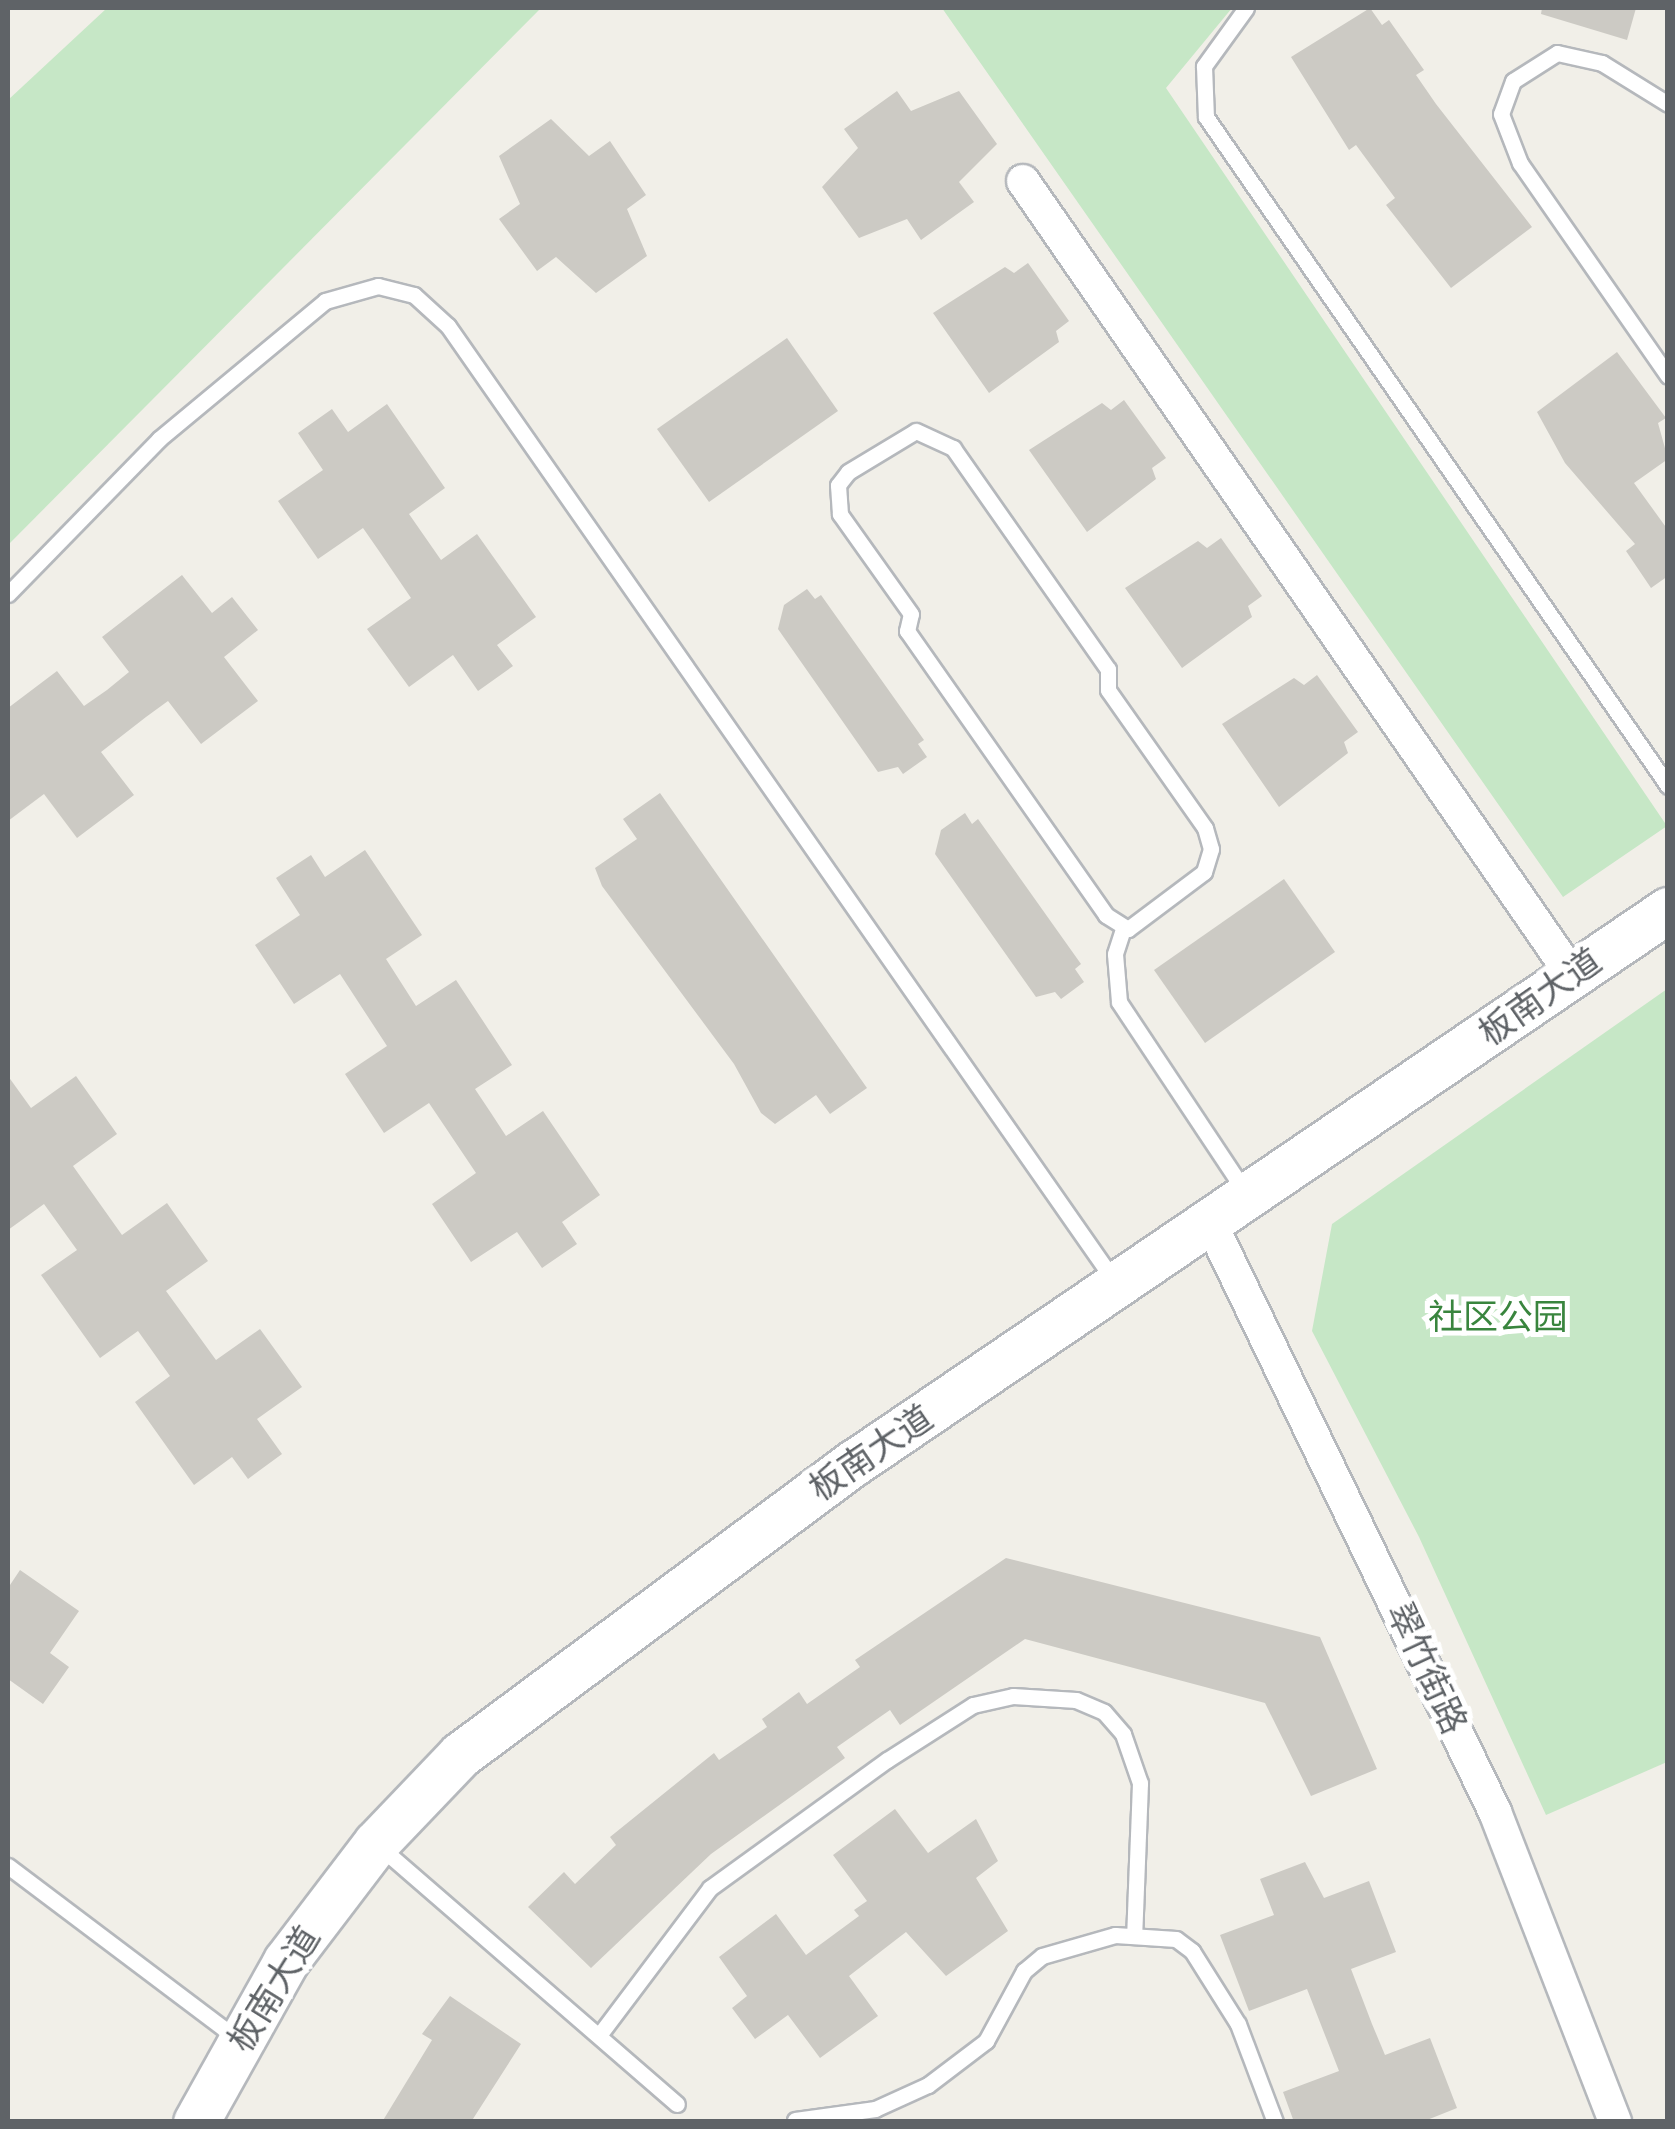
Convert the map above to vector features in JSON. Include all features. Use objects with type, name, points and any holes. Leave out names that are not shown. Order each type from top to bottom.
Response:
[{"type":"main road","name":"板南大道","points":[[196,2122],[286,1961],[376,1843],[460,1755],[558,1675],[855,1462],[1212,1226],[1668,910]]},
{"type":"street","points":[[1023,180],[1572,975]]},
{"type":"street","name":"翠竹街路","points":[[1212,1226],[1494,1812],[1615,2122]]},
{"type":"lane","points":[[1246,8],[1204,66],[1206,117],[1668,786]]},
{"type":"lane","points":[[1668,104],[1602,64],[1558,53],[1512,81],[1502,114],[1520,163],[1668,376]]},
{"type":"lane","points":[[8,594],[159,439],[326,301],[378,286],[414,295],[448,326],[1118,1288]]},
{"type":"lane","points":[[1124,929],[907,631],[910,614],[840,514],[842,479],[900,435],[928,432],[953,448],[1108,669],[1108,690],[1205,828],[1211,849],[1202,875],[1124,929],[1115,954],[1119,1002],[1250,1200]]},
{"type":"lane","points":[[600,2034],[710,1888],[888,1760],[974,1706],[1012,1696],[1076,1700],[1104,1712],[1123,1734],[1140,1782],[1134,1936]]},
{"type":"lane","points":[[376,1843],[677,2104]]},
{"type":"lane","points":[[8,1866],[240,2041]]},
{"type":"lane","points":[[795,2120],[875,2110],[928,2086],[986,2041],[1024,1972],[1042,1956],[1084,1939],[1134,1936],[1176,1939],[1211,1974],[1275,2122]]},
{"type":"green space","points":[[107,8],[541,8],[8,545],[8,100]]},
{"type":"green space","points":[[942,8],[1232,8],[1166,88],[1667,826],[1563,897]]},
{"type":"green space","name":"社区公园","points":[[1667,989],[1667,1762],[1546,1815],[1419,1537],[1312,1331],[1332,1224]]},
{"type":"building","points":[[1370,8],[1382,25],[1389,20],[1424,70],[1416,75],[1436,104],[1532,227],[1451,288],[1386,205],[1395,198],[1356,145],[1349,150],[1291,57]]},
{"type":"building","points":[[1542,8],[1636,8],[1627,40],[1541,14]]},
{"type":"building","points":[[897,91],[911,111],[959,91],[997,144],[959,182],[974,202],[921,240],[907,219],[859,238],[822,187],[858,148],[844,129]]},
{"type":"building","points":[[551,119],[589,156],[610,141],[646,195],[627,209],[647,256],[596,293],[556,257],[537,271],[499,219],[520,204],[499,156]]},
{"type":"building","points":[[1028,263],[1069,321],[1056,331],[1059,342],[989,393],[933,313],[1005,267],[1014,273]]},
{"type":"building","points":[[787,338],[838,411],[709,502],[657,429]]},
{"type":"building","points":[[1617,352],[1666,418],[1658,423],[1668,459],[1634,483],[1668,530],[1668,576],[1651,588],[1626,551],[1635,544],[1565,463],[1537,412]]},
{"type":"building","points":[[1124,400],[1166,458],[1152,468],[1156,479],[1087,532],[1029,450],[1102,403],[1111,410]]},
{"type":"building","points":[[387,404],[445,488],[409,514],[441,560],[477,534],[536,617],[497,645],[513,666],[478,691],[453,655],[409,687],[367,629],[411,598],[363,528],[318,559],[278,501],[323,470],[298,433],[332,409],[348,432]]},
{"type":"building","points":[[1221,538],[1262,596],[1248,606],[1252,617],[1182,668],[1125,588],[1198,541],[1207,548]]},
{"type":"building","points":[[182,575],[212,613],[232,597],[258,630],[224,657],[258,701],[201,744],[168,701],[146,717],[101,752],[134,795],[77,838],[44,794],[8,821],[8,708],[57,671],[84,706],[107,690],[129,672],[102,637]]},
{"type":"building","points":[[807,589],[815,599],[821,595],[924,740],[918,744],[927,757],[903,774],[898,767],[878,772],[778,629],[784,605]]},
{"type":"building","points":[[1317,675],[1358,732],[1344,742],[1348,753],[1279,807],[1222,724],[1294,678],[1304,685]]},
{"type":"building","points":[[660,793],[867,1088],[830,1114],[816,1095],[775,1124],[761,1113],[734,1064],[602,886],[595,868],[637,839],[623,819]]},
{"type":"building","points":[[965,813],[972,824],[978,819],[1081,964],[1075,969],[1084,982],[1061,999],[1055,992],[1036,997],[935,854],[941,830]]},
{"type":"building","points":[[365,850],[422,935],[386,959],[416,1006],[456,980],[512,1065],[475,1089],[506,1136],[543,1111],[600,1195],[562,1222],[577,1244],[542,1268],[517,1232],[471,1262],[432,1204],[476,1173],[429,1103],[384,1133],[345,1074],[387,1046],[340,974],[294,1004],[255,945],[300,915],[276,878],[311,855],[325,877]]},
{"type":"building","points":[[1284,879],[1335,952],[1205,1043],[1154,970]]},
{"type":"building","points":[[8,1076],[31,1108],[76,1076],[117,1134],[73,1166],[122,1235],[167,1203],[208,1261],[166,1291],[216,1360],[260,1329],[302,1387],[257,1419],[282,1454],[248,1479],[232,1457],[194,1485],[135,1402],[170,1376],[138,1331],[100,1358],[41,1275],[77,1250],[44,1204],[8,1230]]},
{"type":"building","points":[[1006,1558],[1320,1637],[1377,1769],[1311,1796],[1265,1703],[1025,1639],[900,1725],[890,1710],[837,1747],[845,1758],[711,1854],[591,1968],[528,1907],[564,1872],[575,1884],[616,1845],[610,1837],[714,1753],[719,1760],[767,1727],[762,1719],[799,1692],[807,1704],[860,1667],[855,1660]]},
{"type":"building","points":[[20,1570],[79,1611],[50,1653],[69,1667],[43,1704],[8,1679],[8,1588]]},
{"type":"building","points":[[895,1809],[928,1853],[976,1819],[998,1861],[976,1878],[1008,1931],[946,1976],[906,1932],[849,1976],[878,2016],[820,2058],[788,2015],[755,2039],[732,2008],[747,1996],[719,1957],[776,1914],[806,1955],[859,1916],[854,1910],[867,1901],[833,1855]]},
{"type":"building","points":[[1305,1862],[1324,1898],[1369,1881],[1396,1952],[1351,1969],[1372,2024],[1385,2055],[1430,2038],[1457,2108],[1422,2122],[1294,2122],[1283,2092],[1339,2071],[1307,1989],[1249,2011],[1220,1935],[1274,1915],[1260,1879]]},
{"type":"building","points":[[450,1996],[521,2044],[471,2122],[382,2122],[432,2040],[422,2034]]}]
